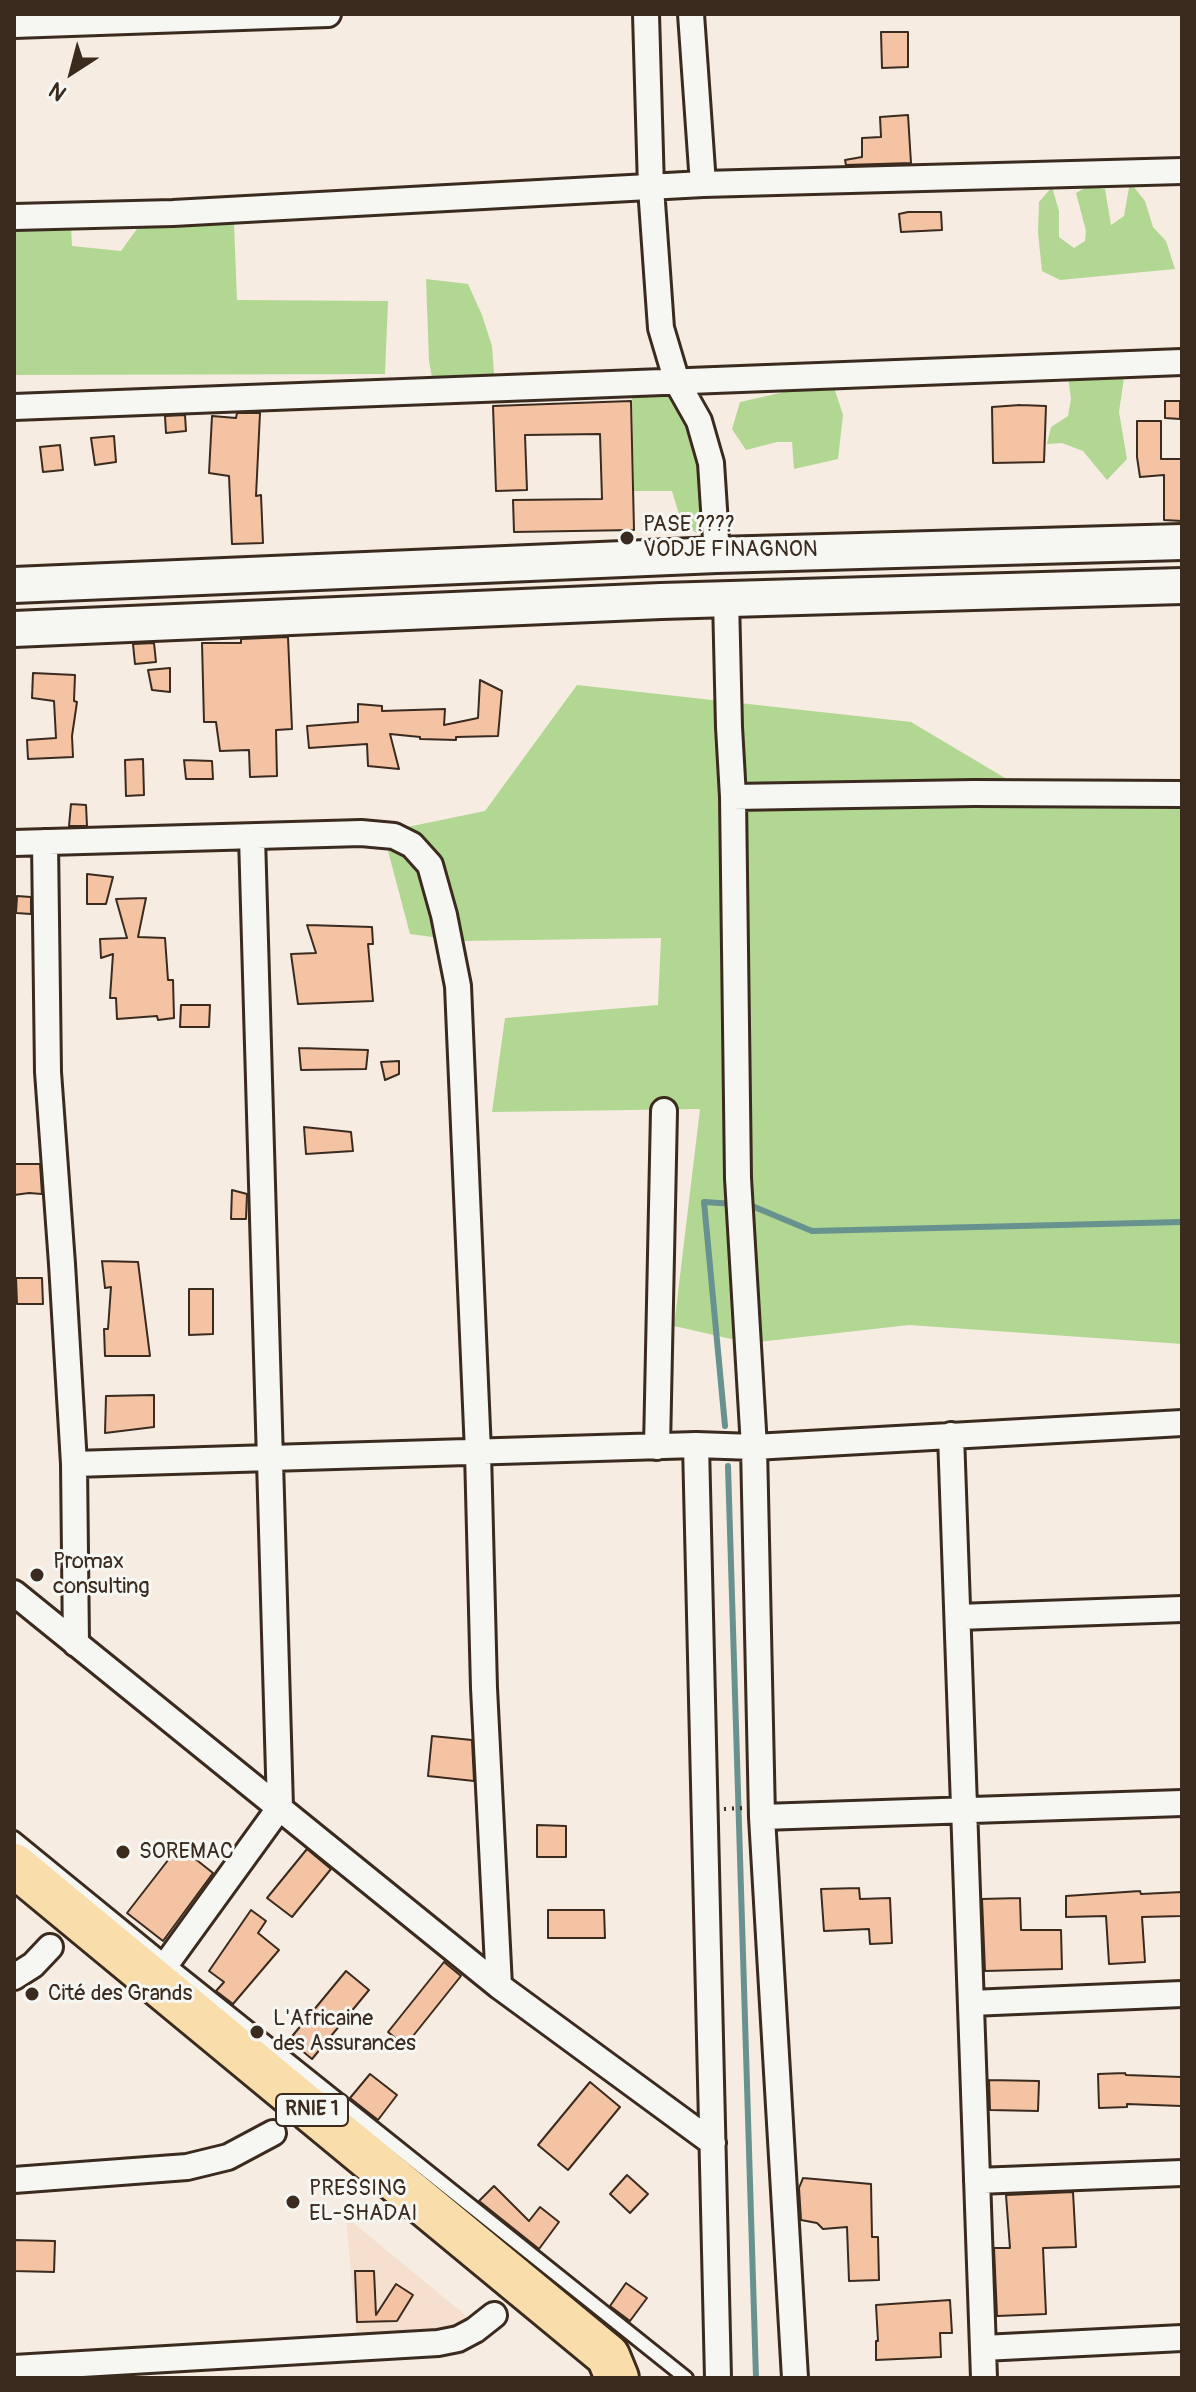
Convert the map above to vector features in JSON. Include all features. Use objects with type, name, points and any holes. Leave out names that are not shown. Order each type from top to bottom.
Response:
[{"type":"highway","name":"RNIE 1","points":[[14,1865],[608,2356],[617,2378]]},
{"type":"street","points":[[14,25],[328,14]]},
{"type":"street","points":[[646,14],[651,188],[661,328],[677,382],[699,421],[711,463],[717,555]]},
{"type":"street","points":[[691,14],[703,184]]},
{"type":"street","points":[[14,217],[173,213],[703,184],[1182,171]]},
{"type":"street","points":[[14,407],[1182,362]]},
{"type":"street","points":[[14,585],[717,555],[1182,542]]},
{"type":"street","points":[[14,629],[726,599],[1182,586]]},
{"type":"street","points":[[726,599],[733,797],[739,1227],[754,1447],[755,1813],[795,2378]]},
{"type":"street","points":[[733,797],[1182,794]]},
{"type":"street","points":[[14,843],[361,833],[394,836],[412,845],[430,865],[458,986],[478,1452],[484,1688],[499,1986]]},
{"type":"street","points":[[167,1963],[280,1807],[252,837]]},
{"type":"street","points":[[45,842],[48,1072],[74,1464],[76,1644]]},
{"type":"street","points":[[657,1447],[664,1111]]},
{"type":"street","points":[[74,1464],[696,1445],[754,1447],[1182,1423]]},
{"type":"street","points":[[951,1435],[984,2378]]},
{"type":"street","points":[[696,1445],[718,2378]]},
{"type":"street","points":[[14,1593],[499,1986],[713,2143]]},
{"type":"street","points":[[958,1617],[1182,1609]]},
{"type":"street","points":[[755,1813],[964,1811],[1182,1803]]},
{"type":"street","points":[[14,1977],[33,1965],[50,1947]]},
{"type":"street","points":[[971,2003],[1182,1994]]},
{"type":"street","points":[[14,2180],[187,2167],[228,2157],[273,2133]]},
{"type":"street","points":[[977,2181],[1182,2173]]},
{"type":"street","points":[[14,2368],[438,2343],[458,2339],[494,2315]]},
{"type":"street","points":[[983,2348],[1182,2338]]},
{"type":"lane","points":[[14,1838],[686,2378]]},
{"type":"path","points":[[724,1809],[755,1813]]},
{"type":"shaded area","points":[[346,2217],[469,2318],[454,2329],[357,2339]]},
{"type":"green space","points":[[1130,182],[1145,201],[1153,227],[1166,241],[1175,269],[1060,280],[1042,271],[1039,202],[1052,187],[1059,211],[1059,237],[1074,248],[1085,241],[1086,231],[1076,193],[1088,186],[1105,189],[1111,225],[1124,216]]},
{"type":"green space","points":[[234,224],[237,300],[388,301],[385,374],[14,375],[14,227],[71,226],[72,246],[121,251],[139,226]]},
{"type":"green space","points":[[426,279],[468,284],[492,346],[494,374],[448,393],[433,383],[429,361]]},
{"type":"green space","points":[[1067,368],[1125,371],[1119,412],[1127,459],[1107,480],[1083,451],[1062,443],[1047,444],[1051,427],[1068,416],[1071,399]]},
{"type":"green space","points":[[831,378],[843,415],[838,459],[794,469],[792,442],[777,442],[746,450],[732,429],[740,402]]},
{"type":"green space","points":[[653,379],[696,414],[706,497],[697,533],[682,524],[672,491],[634,491],[632,394]]},
{"type":"green space","points":[[577,685],[911,722],[1047,803],[1182,799],[1182,1344],[909,1325],[749,1343],[674,1326],[700,1109],[492,1112],[505,1018],[658,1005],[661,938],[461,941],[410,934],[383,832],[485,811]]},
{"type":"building","points":[[881,32],[908,32],[908,67],[882,68]]},
{"type":"building","points":[[908,115],[911,163],[846,165],[845,160],[862,157],[862,138],[881,137],[880,117]]},
{"type":"building","points":[[941,212],[942,230],[901,232],[899,214]]},
{"type":"building","points":[[631,401],[634,530],[514,532],[513,500],[602,499],[600,434],[525,435],[527,490],[496,491],[493,406]]},
{"type":"building","points":[[1165,401],[1180,401],[1180,419],[1165,418]]},
{"type":"building","points":[[1046,406],[1044,462],[993,463],[992,407]]},
{"type":"building","points":[[237,413],[260,413],[256,496],[261,495],[263,543],[232,544],[229,476],[209,473],[212,416],[236,418]]},
{"type":"building","points":[[185,415],[186,431],[166,433],[165,416]]},
{"type":"building","points":[[1137,421],[1161,421],[1161,459],[1182,459],[1182,521],[1164,520],[1164,475],[1140,477]]},
{"type":"building","points":[[114,436],[116,462],[95,465],[91,438]]},
{"type":"building","points":[[60,445],[63,470],[43,472],[40,447]]},
{"type":"building","points":[[288,637],[292,729],[276,730],[277,776],[250,777],[249,750],[220,751],[216,722],[204,722],[202,643],[241,643],[241,639]]},
{"type":"building","points":[[154,643],[156,662],[135,664],[133,644]]},
{"type":"building","points":[[170,668],[170,692],[152,690],[148,670]]},
{"type":"building","points":[[33,673],[75,675],[74,701],[77,702],[72,736],[73,757],[28,759],[27,740],[56,738],[54,701],[32,698]]},
{"type":"building","points":[[480,680],[502,691],[498,736],[456,737],[456,740],[390,734],[399,769],[368,766],[367,744],[309,748],[307,726],[358,722],[358,704],[382,706],[382,711],[445,709],[444,725],[478,718]]},
{"type":"building","points":[[143,759],[144,795],[126,796],[125,760]]},
{"type":"building","points":[[184,760],[212,761],[213,779],[186,779]]},
{"type":"building","points":[[71,804],[86,805],[87,826],[69,826]]},
{"type":"building","points":[[87,874],[113,877],[106,904],[87,904]]},
{"type":"building","points":[[17,896],[31,897],[31,914],[16,913]]},
{"type":"building","points":[[146,898],[138,937],[165,938],[168,980],[173,980],[174,1018],[117,1019],[116,998],[110,998],[113,954],[101,958],[100,939],[127,938],[116,899]]},
{"type":"building","points":[[307,925],[372,927],[373,944],[368,944],[373,1001],[298,1004],[291,954],[316,953]]},
{"type":"building","points":[[181,1005],[210,1005],[209,1027],[180,1027]]},
{"type":"building","points":[[299,1048],[368,1050],[366,1069],[301,1070]]},
{"type":"building","points":[[399,1061],[399,1074],[385,1080],[381,1062]]},
{"type":"building","points":[[304,1127],[351,1132],[353,1151],[306,1154]]},
{"type":"building","points":[[14,1164],[40,1164],[42,1194],[14,1195]]},
{"type":"building","points":[[232,1190],[247,1194],[246,1219],[231,1219]]},
{"type":"building","points":[[102,1261],[138,1262],[150,1356],[105,1356],[104,1329],[108,1329],[111,1287],[105,1288]]},
{"type":"building","points":[[16,1278],[42,1278],[43,1304],[17,1304]]},
{"type":"building","points":[[189,1289],[213,1289],[213,1334],[189,1335]]},
{"type":"building","points":[[154,1395],[154,1427],[105,1433],[106,1396]]},
{"type":"building","points":[[432,1736],[472,1740],[474,1781],[428,1776]]},
{"type":"building","points":[[537,1825],[566,1826],[566,1857],[537,1857]]},
{"type":"building","points":[[179,1846],[213,1873],[163,1941],[127,1913]]},
{"type":"building","points":[[307,1849],[331,1869],[292,1917],[267,1898]]},
{"type":"building","points":[[859,1888],[860,1899],[890,1898],[892,1943],[870,1944],[869,1929],[824,1931],[821,1889]]},
{"type":"building","points":[[1140,1891],[1141,1894],[1182,1892],[1182,1916],[1142,1917],[1145,1962],[1109,1964],[1106,1916],[1066,1917],[1066,1896]]},
{"type":"building","points":[[1020,1898],[1021,1930],[1061,1930],[1062,1969],[985,1971],[982,1899]]},
{"type":"building","points":[[251,1910],[266,1921],[258,1933],[279,1950],[233,2004],[216,1991],[224,1982],[209,1971]]},
{"type":"building","points":[[548,1910],[604,1910],[605,1938],[548,1938]]},
{"type":"building","points":[[444,1962],[461,1976],[405,2046],[388,2032]]},
{"type":"building","points":[[346,1971],[369,1990],[312,2059],[289,2040]]},
{"type":"building","points":[[370,2074],[397,2095],[378,2120],[350,2098]]},
{"type":"building","points":[[1098,2074],[1181,2077],[1181,2106],[1127,2104],[1127,2107],[1099,2108]]},
{"type":"building","points":[[989,2080],[1039,2081],[1038,2111],[990,2110]]},
{"type":"building","points":[[590,2082],[620,2107],[568,2170],[538,2145]]},
{"type":"building","points":[[627,2175],[648,2194],[630,2213],[610,2194]]},
{"type":"building","points":[[803,2178],[871,2184],[872,2237],[878,2237],[879,2280],[849,2281],[847,2227],[823,2229],[817,2223],[801,2220],[799,2188]]},
{"type":"building","points":[[494,2186],[529,2221],[540,2207],[559,2222],[539,2249],[479,2201]]},
{"type":"building","points":[[1073,2192],[1076,2247],[1043,2248],[1046,2314],[997,2316],[994,2248],[1010,2248],[1006,2195]]},
{"type":"building","points":[[14,2240],[55,2241],[54,2272],[14,2271]]},
{"type":"building","points":[[355,2271],[374,2271],[376,2315],[396,2284],[413,2295],[397,2321],[357,2322]]},
{"type":"building","points":[[626,2283],[647,2298],[630,2321],[610,2306]]},
{"type":"building","points":[[950,2300],[952,2333],[940,2333],[941,2357],[876,2360],[876,2305]]},
{"type":"waterway","points":[[725,1426],[704,1202],[735,1204]]},
{"type":"waterway","points":[[746,1205],[812,1231],[1182,1222]]},
{"type":"waterway","points":[[728,1466],[756,2378]]},
{"type":"place","name":"PASE ???? VODJE FINAGNON","points":[[627,538]]},
{"type":"place","name":"Promax consulting","points":[[37,1575]]},
{"type":"place","name":"SOREMAC","points":[[123,1852]]},
{"type":"place","name":"Cité des Grands","points":[[32,1994]]},
{"type":"place","name":"L'Africaine des Assurances","points":[[257,2032]]},
{"type":"place","name":"PRESSING EL-SHADAI","points":[[293,2202]]}]
